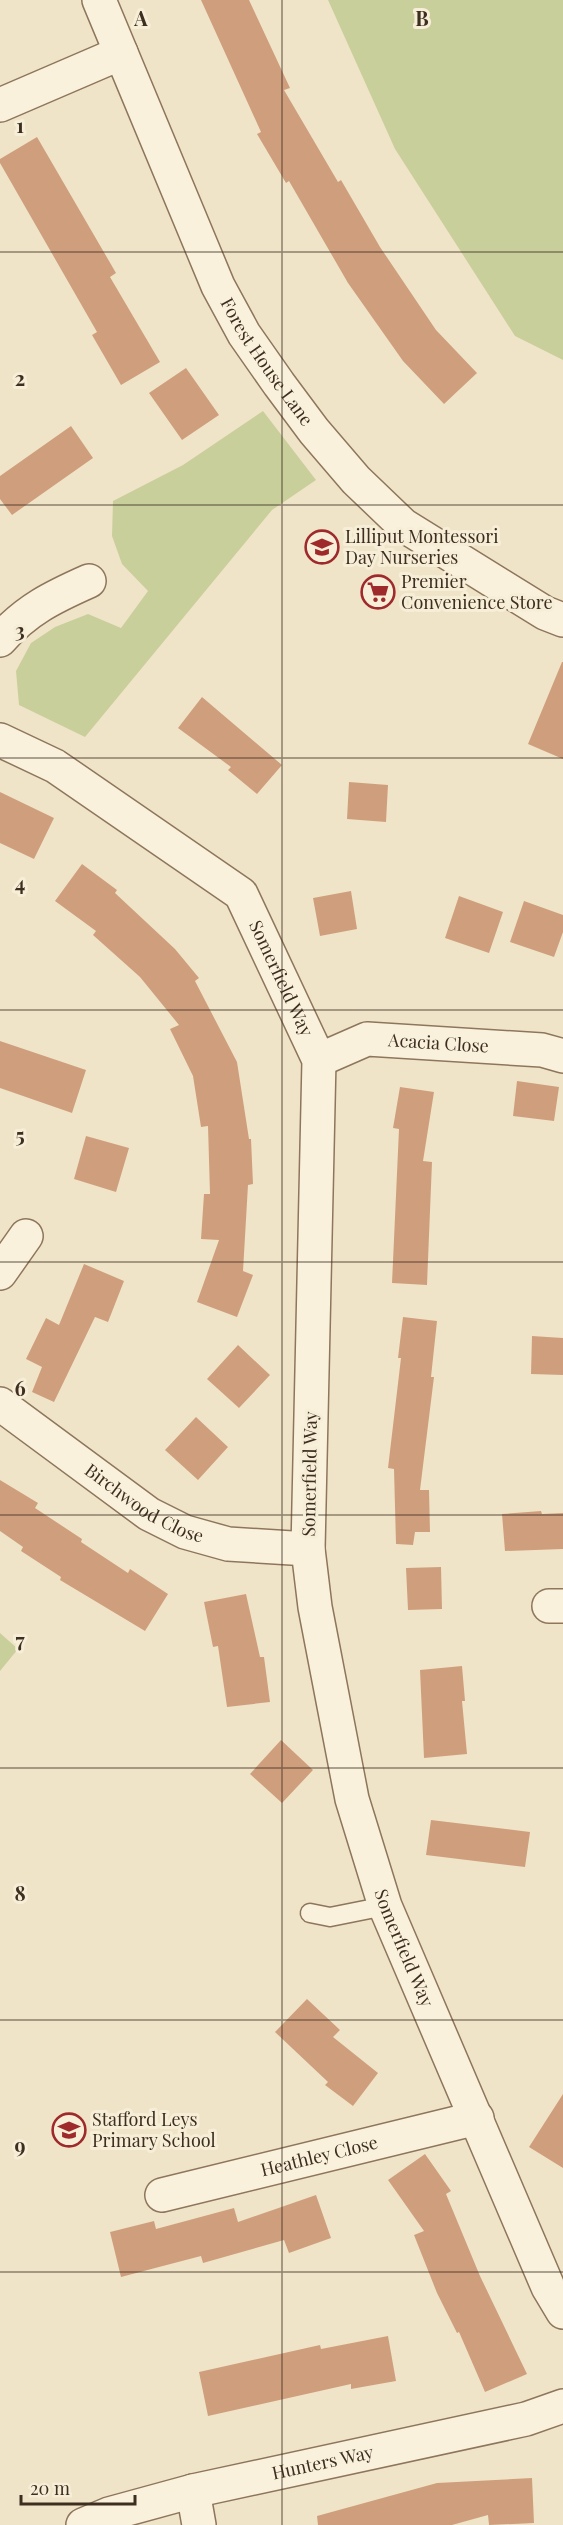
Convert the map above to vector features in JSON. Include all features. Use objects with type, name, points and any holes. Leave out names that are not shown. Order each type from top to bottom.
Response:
[{"type":"street","name":"Forest House Lane","points":[[99,0],[218,286],[244,333],[314,431],[356,480],[403,525],[545,613],[563,620]]},
{"type":"street","points":[[0,105],[121,53]]},
{"type":"street","points":[[0,640],[15,623],[43,602],[88,581]]},
{"type":"street","name":"Somerfield Way","points":[[0,740],[55,766],[241,894],[319,1060],[308,1549],[315,1607],[352,1799],[384,1906],[548,2287],[563,2312]]},
{"type":"street","name":"Acacia Close","points":[[319,1060],[368,1039],[542,1050],[563,1056]]},
{"type":"street","points":[[0,1273],[26,1236]]},
{"type":"street","name":"Birchwood Close","points":[[0,1404],[149,1515],[185,1532],[228,1544],[308,1549]]},
{"type":"street","name":"Heathley Close","points":[[162,2195],[477,2118]]},
{"type":"street","name":"Hunters Way","points":[[83,2525],[109,2514],[193,2491],[526,2419],[563,2406]]},
{"type":"street","points":[[193,2491],[199,2525]]},
{"type":"lane","points":[[310,1913],[330,1917],[384,1906]]},
{"type":"green space","points":[[328,0],[563,0],[563,360],[515,336],[395,149]]},
{"type":"green space","points":[[263,411],[316,480],[272,510],[85,737],[19,705],[16,671],[31,643],[55,627],[88,614],[121,628],[148,591],[122,564],[112,536],[113,501],[183,465]]},
{"type":"green space","points":[[0,1633],[18,1649],[0,1671]]},
{"type":"building","points":[[201,0],[249,0],[290,88],[284,90],[338,182],[341,180],[380,247],[436,330],[477,373],[444,404],[403,361],[348,283],[289,181],[286,183],[257,134],[261,132]]},
{"type":"building","points":[[37,137],[116,273],[110,277],[160,362],[121,385],[92,335],[97,332],[0,163],[0,159]]},
{"type":"building","points":[[186,368],[219,415],[182,440],[149,393]]},
{"type":"building","points":[[71,426],[93,458],[12,515],[0,499],[0,476]]},
{"type":"building","points":[[563,662],[563,759],[528,744]]},
{"type":"building","points":[[202,697],[282,765],[257,794],[228,770],[231,767],[178,728]]},
{"type":"building","points":[[349,782],[388,785],[386,822],[347,819]]},
{"type":"building","points":[[0,792],[54,818],[34,859],[0,843]]},
{"type":"building","points":[[82,864],[117,890],[115,893],[175,949],[199,978],[195,981],[237,1062],[249,1139],[251,1139],[253,1184],[248,1185],[243,1271],[253,1275],[237,1317],[197,1302],[219,1240],[201,1239],[204,1194],[210,1194],[208,1126],[201,1127],[193,1076],[170,1029],[179,1025],[140,977],[93,935],[96,931],[55,901]]},
{"type":"building","points":[[351,891],[357,929],[320,936],[313,898]]},
{"type":"building","points":[[459,896],[503,912],[489,953],[445,938]]},
{"type":"building","points":[[524,901],[563,915],[563,932],[554,957],[510,942]]},
{"type":"building","points":[[0,1041],[86,1070],[72,1113],[0,1088]]},
{"type":"building","points":[[517,1081],[559,1087],[554,1121],[513,1116]]},
{"type":"building","points":[[400,1087],[434,1092],[423,1161],[432,1162],[427,1285],[392,1283],[399,1129],[393,1128]]},
{"type":"building","points":[[86,1136],[129,1148],[116,1192],[74,1179]]},
{"type":"building","points":[[84,1264],[124,1281],[108,1322],[95,1317],[54,1402],[32,1392],[42,1367],[26,1359],[46,1318],[59,1325]]},
{"type":"building","points":[[403,1317],[437,1321],[431,1377],[434,1377],[420,1490],[429,1490],[430,1532],[415,1532],[413,1545],[396,1544],[394,1469],[388,1468],[401,1358],[398,1358]]},
{"type":"building","points":[[532,1336],[563,1338],[563,1375],[531,1374]]},
{"type":"building","points":[[238,1345],[270,1375],[239,1408],[207,1379]]},
{"type":"building","points":[[196,1417],[228,1447],[198,1480],[165,1450]]},
{"type":"building","points":[[0,1480],[38,1503],[35,1508],[82,1539],[81,1542],[128,1573],[130,1569],[168,1594],[145,1631],[60,1580],[61,1577],[21,1551],[23,1547],[0,1531]]},
{"type":"building","points":[[541,1511],[542,1514],[563,1513],[563,1549],[505,1551],[502,1514]]},
{"type":"building","points":[[441,1567],[442,1609],[408,1610],[406,1568]]},
{"type":"building","points":[[246,1594],[260,1657],[264,1657],[270,1702],[227,1707],[218,1646],[213,1647],[204,1602]]},
{"type":"building","points":[[462,1666],[465,1701],[462,1701],[467,1754],[424,1758],[420,1670]]},
{"type":"building","points":[[281,1740],[313,1770],[282,1803],[250,1774]]},
{"type":"building","points":[[431,1820],[530,1832],[525,1867],[426,1855]]},
{"type":"building","points":[[307,1999],[340,2030],[333,2037],[378,2073],[353,2106],[325,2085],[328,2082],[275,2032]]},
{"type":"building","points":[[563,2094],[563,2168],[529,2147]]},
{"type":"building","points":[[425,2154],[451,2191],[446,2194],[480,2276],[527,2374],[485,2392],[459,2332],[457,2333],[437,2293],[414,2235],[424,2231],[388,2180]]},
{"type":"building","points":[[316,2195],[331,2238],[289,2253],[284,2240],[203,2263],[201,2256],[121,2277],[110,2232],[154,2221],[156,2229],[234,2208],[238,2222]]},
{"type":"building","points":[[388,2336],[396,2381],[351,2389],[351,2384],[208,2416],[199,2372],[320,2345],[321,2349]]},
{"type":"building","points":[[532,2478],[534,2523],[489,2525],[488,2515],[452,2525],[318,2525],[317,2516],[437,2483]]},
{"type":"place","name":"Lilliput Montessori Day Nurseries","points":[[322,547]]},
{"type":"place","name":"Premier Convenience Store","points":[[378,592]]},
{"type":"place","name":"Stafford Leys Primary School","points":[[69,2130]]}]
